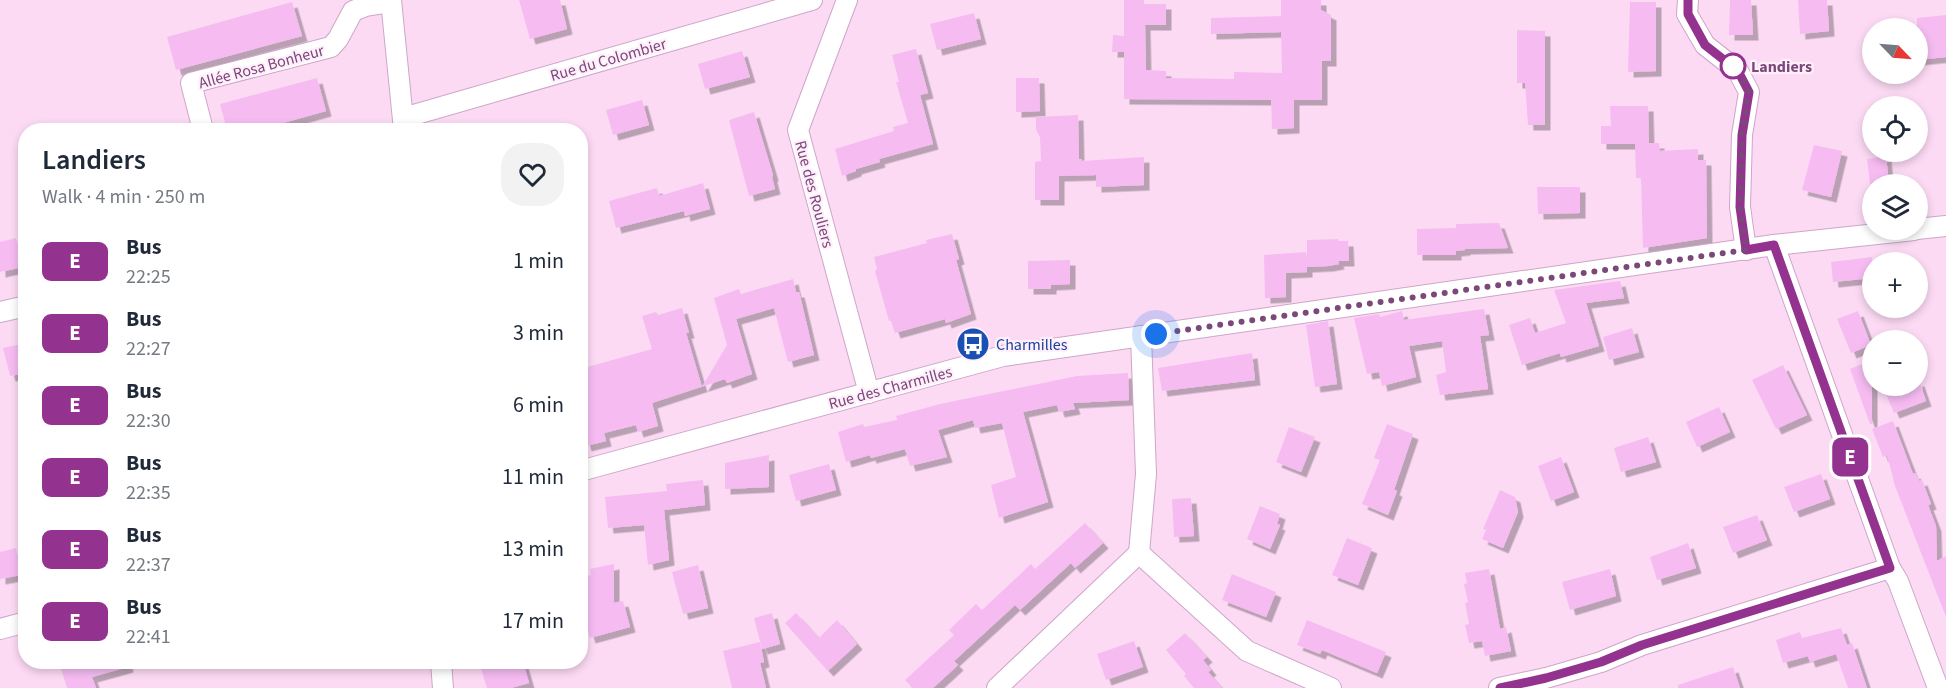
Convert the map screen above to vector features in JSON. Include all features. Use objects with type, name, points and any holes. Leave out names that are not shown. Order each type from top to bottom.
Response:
[{"type":"street","name":"Rue du Colombier","points":[[407,123],[812,0]]},
{"type":"street","name":"Rue des Rouliers","points":[[847,0],[798,130],[869,393]]},
{"type":"street","points":[[1688,0],[1688,14],[1705,45],[1738,71],[1749,92],[1742,135],[1740,207],[1746,250]]},
{"type":"street","points":[[391,1],[404,123]]},
{"type":"street","name":"Allée Rosa Bonheur","points":[[200,123],[191,83],[331,46],[338,39],[353,10],[391,1]]},
{"type":"street","name":"Rue des Charmilles","points":[[1928,228],[1946,226]]},
{"type":"street","name":"Rue des Charmilles","points":[[588,469],[1003,356],[1774,245],[1862,235]]},
{"type":"street","points":[[1774,245],[1890,568],[1898,581],[1938,688]]},
{"type":"street","points":[[0,312],[18,308]]},
{"type":"street","points":[[997,688],[1139,553],[1146,474],[1141,336]]},
{"type":"street","points":[[1139,553],[1247,651],[1331,688]]},
{"type":"street","points":[[1499,688],[1546,678],[1601,662],[1642,645],[1890,568]]},
{"type":"street","points":[[0,629],[18,624]]},
{"type":"street","points":[[442,669],[443,688]]},
{"type":"shaded area","points":[[0,0],[1946,0],[1946,688],[0,688]]},
{"type":"building","points":[[519,0],[560,0],[567,29],[530,39]]},
{"type":"building","points":[[1124,0],[1144,0],[1144,4],[1166,4],[1166,25],[1145,25],[1146,70],[1166,71],[1166,78],[1234,79],[1234,72],[1282,73],[1281,32],[1211,34],[1211,18],[1281,16],[1281,0],[1321,0],[1321,10],[1331,15],[1331,61],[1322,61],[1322,100],[1294,100],[1294,128],[1272,129],[1271,100],[1124,99],[1124,52],[1112,52],[1113,35],[1124,36]]},
{"type":"building","points":[[1730,0],[1751,0],[1753,35],[1729,35]]},
{"type":"building","points":[[1798,0],[1827,0],[1829,31],[1800,34]]},
{"type":"building","points":[[292,2],[302,36],[176,70],[167,37]]},
{"type":"building","points":[[1630,2],[1656,2],[1656,71],[1628,72]]},
{"type":"building","points":[[974,13],[981,39],[937,50],[930,24]]},
{"type":"building","points":[[1946,15],[1946,57],[1928,59],[1928,18],[1917,18]]},
{"type":"building","points":[[1517,30],[1545,31],[1545,125],[1528,125],[1525,83],[1517,83]]},
{"type":"building","points":[[916,49],[928,93],[920,95],[933,144],[879,159],[880,162],[842,176],[835,149],[894,131],[893,127],[908,123],[896,82],[899,82],[892,55]]},
{"type":"building","points":[[742,51],[750,77],[705,89],[698,64]]},
{"type":"building","points":[[317,78],[326,111],[283,123],[225,123],[220,104]]},
{"type":"building","points":[[1016,78],[1039,78],[1040,111],[1016,112]]},
{"type":"building","points":[[642,100],[649,125],[613,135],[606,110]]},
{"type":"building","points":[[1610,106],[1648,106],[1649,143],[1659,143],[1660,151],[1698,149],[1698,160],[1706,160],[1707,238],[1643,248],[1641,178],[1636,178],[1635,144],[1601,144],[1601,126],[1611,126]]},
{"type":"building","points":[[754,112],[775,189],[749,196],[729,120]]},
{"type":"building","points":[[1078,115],[1079,159],[1082,161],[1144,157],[1144,185],[1096,187],[1096,175],[1059,176],[1059,200],[1035,200],[1035,162],[1041,161],[1036,117]]},
{"type":"building","points":[[1814,145],[1842,151],[1831,197],[1802,190]]},
{"type":"building","points":[[1867,162],[1887,162],[1888,174],[1869,174]]},
{"type":"building","points":[[703,183],[710,209],[685,216],[684,211],[616,228],[609,201],[657,188],[659,196]]},
{"type":"building","points":[[1537,187],[1580,187],[1580,213],[1538,214]]},
{"type":"building","points":[[1499,223],[1508,248],[1465,249],[1456,251],[1456,255],[1417,255],[1417,229],[1456,228],[1456,224]]},
{"type":"building","points":[[952,234],[959,259],[956,260],[971,314],[946,323],[945,319],[895,333],[889,321],[875,271],[877,269],[874,257]]},
{"type":"building","points":[[16,238],[18,268],[0,272],[0,242]]},
{"type":"building","points":[[1338,239],[1338,241],[1348,241],[1349,261],[1338,261],[1339,264],[1328,266],[1307,267],[1307,272],[1286,273],[1286,297],[1265,298],[1264,255],[1306,252],[1307,257],[1307,240]]},
{"type":"building","points":[[1862,258],[1862,279],[1833,282],[1831,262]]},
{"type":"building","points":[[1070,260],[1070,284],[1051,285],[1051,289],[1028,289],[1028,261]]},
{"type":"building","points":[[793,279],[796,292],[799,292],[814,355],[788,362],[774,308],[736,319],[752,374],[727,383],[725,379],[702,386],[727,345],[714,298],[739,289],[741,294]]},
{"type":"building","points":[[1620,281],[1624,298],[1586,303],[1599,346],[1561,357],[1560,353],[1522,365],[1509,325],[1530,318],[1535,333],[1566,323],[1554,290]]},
{"type":"building","points":[[682,308],[689,333],[686,333],[702,387],[652,403],[658,426],[638,432],[636,425],[604,433],[606,441],[588,446],[588,367],[652,349],[642,316],[656,312],[658,315]]},
{"type":"building","points":[[1484,309],[1489,335],[1480,336],[1488,389],[1440,395],[1436,375],[1446,372],[1442,341],[1409,346],[1416,377],[1382,386],[1379,372],[1367,374],[1354,318],[1379,314],[1380,317],[1402,311],[1404,320]]},
{"type":"building","points":[[1858,311],[1865,330],[1862,330],[1862,349],[1851,353],[1837,319]]},
{"type":"building","points":[[1328,321],[1337,384],[1315,387],[1306,325]]},
{"type":"building","points":[[1632,328],[1639,352],[1609,360],[1603,337]]},
{"type":"building","points":[[18,345],[18,374],[10,376],[3,348]]},
{"type":"building","points":[[1252,353],[1255,380],[1162,391],[1158,368]]},
{"type":"building","points":[[1862,364],[1862,396],[1872,396],[1872,424],[1870,424],[1850,369]]},
{"type":"building","points":[[1783,365],[1807,415],[1776,429],[1752,380]]},
{"type":"building","points":[[1128,373],[1129,400],[1073,403],[1075,409],[1059,412],[1057,405],[1023,412],[1048,502],[999,518],[991,485],[1016,477],[1002,423],[975,428],[973,420],[938,430],[947,457],[910,466],[905,449],[846,462],[838,432],[863,424],[864,427],[897,420],[896,416],[940,404],[1077,376]]},
{"type":"building","points":[[1887,396],[1924,396],[1926,401],[1894,413]]},
{"type":"building","points":[[1719,407],[1730,432],[1697,447],[1686,422]]},
{"type":"building","points":[[1893,421],[1913,474],[1915,473],[1919,481],[1922,480],[1931,504],[1928,505],[1936,526],[1937,561],[1946,556],[1946,617],[1895,486],[1887,455],[1883,457],[1872,429]]},
{"type":"building","points":[[1387,424],[1413,434],[1388,515],[1362,504],[1380,460],[1374,458]]},
{"type":"building","points":[[1289,427],[1315,437],[1301,472],[1276,462]]},
{"type":"building","points":[[1648,437],[1656,462],[1621,472],[1614,448]]},
{"type":"building","points":[[769,455],[769,487],[725,489],[725,463]]},
{"type":"building","points":[[1561,457],[1574,492],[1551,501],[1538,466]]},
{"type":"building","points":[[829,464],[836,490],[796,501],[789,475]]},
{"type":"building","points":[[1821,474],[1830,499],[1794,512],[1784,487]]},
{"type":"building","points":[[703,480],[705,505],[664,510],[669,560],[648,565],[644,525],[608,528],[605,497],[667,491],[666,484]]},
{"type":"building","points":[[1500,490],[1515,497],[1518,512],[1503,548],[1482,539],[1486,530],[1483,529]]},
{"type":"building","points":[[1191,498],[1194,536],[1174,537],[1172,499]]},
{"type":"building","points":[[1260,506],[1280,514],[1277,524],[1280,525],[1270,549],[1247,539]]},
{"type":"building","points":[[1757,515],[1767,540],[1733,553],[1723,527]]},
{"type":"building","points":[[1085,523],[1103,543],[1075,568],[1071,563],[1020,610],[1015,605],[954,661],[958,665],[933,688],[913,688],[905,680],[954,635],[949,630],[976,604],[982,610],[1031,564],[1035,569]]},
{"type":"building","points":[[1347,538],[1372,548],[1358,585],[1332,575]]},
{"type":"building","points":[[1688,543],[1696,568],[1657,580],[1650,557]]},
{"type":"building","points":[[16,548],[18,576],[0,579],[0,552]]},
{"type":"building","points":[[614,564],[614,603],[623,601],[630,627],[590,638],[588,576],[591,575],[590,569]]},
{"type":"building","points":[[698,565],[708,608],[683,614],[672,572]]},
{"type":"building","points":[[1489,569],[1500,629],[1506,627],[1511,651],[1485,656],[1482,641],[1469,643],[1465,625],[1469,624],[1465,603],[1468,602],[1464,584],[1467,583],[1465,573]]},
{"type":"building","points":[[1610,569],[1616,596],[1570,610],[1562,582]]},
{"type":"building","points":[[1232,574],[1276,592],[1266,617],[1222,600]]},
{"type":"building","points":[[772,613],[780,644],[762,649],[754,618]]},
{"type":"building","points":[[796,613],[819,638],[837,620],[857,644],[828,671],[785,623]]},
{"type":"building","points":[[1307,620],[1386,652],[1377,673],[1322,650],[1320,654],[1297,645]]},
{"type":"building","points":[[1841,628],[1847,645],[1852,643],[1867,688],[1848,688],[1836,654],[1810,662],[1808,656],[1783,663],[1776,640],[1800,632],[1802,638]]},
{"type":"building","points":[[1185,633],[1207,657],[1203,660],[1211,670],[1208,672],[1222,688],[1194,688],[1184,676],[1186,674],[1166,650]]},
{"type":"building","points":[[1134,641],[1143,667],[1106,680],[1097,654]]},
{"type":"building","points":[[760,642],[764,662],[760,663],[766,688],[732,688],[723,651]]},
{"type":"building","points":[[1733,667],[1740,688],[1678,688],[1678,685]]},
{"type":"building","points":[[61,669],[121,669],[92,677],[96,688],[67,688]]},
{"type":"building","points":[[481,669],[525,669],[529,683],[511,688],[487,688]]},
{"type":"bus line","name":"E","points":[[1500,688],[1601,662],[1642,645],[1890,568],[1774,245],[1746,250],[1740,207],[1742,135],[1749,92],[1738,71],[1705,45],[1688,14],[1688,0]]},
{"type":"place","name":"Landiers","points":[[1733,66]]},
{"type":"place","name":"Charmilles","points":[[973,344]]},
{"type":"route","points":[[1156,334],[1746,250],[1740,207],[1742,135],[1749,92],[1733,66]]}]
